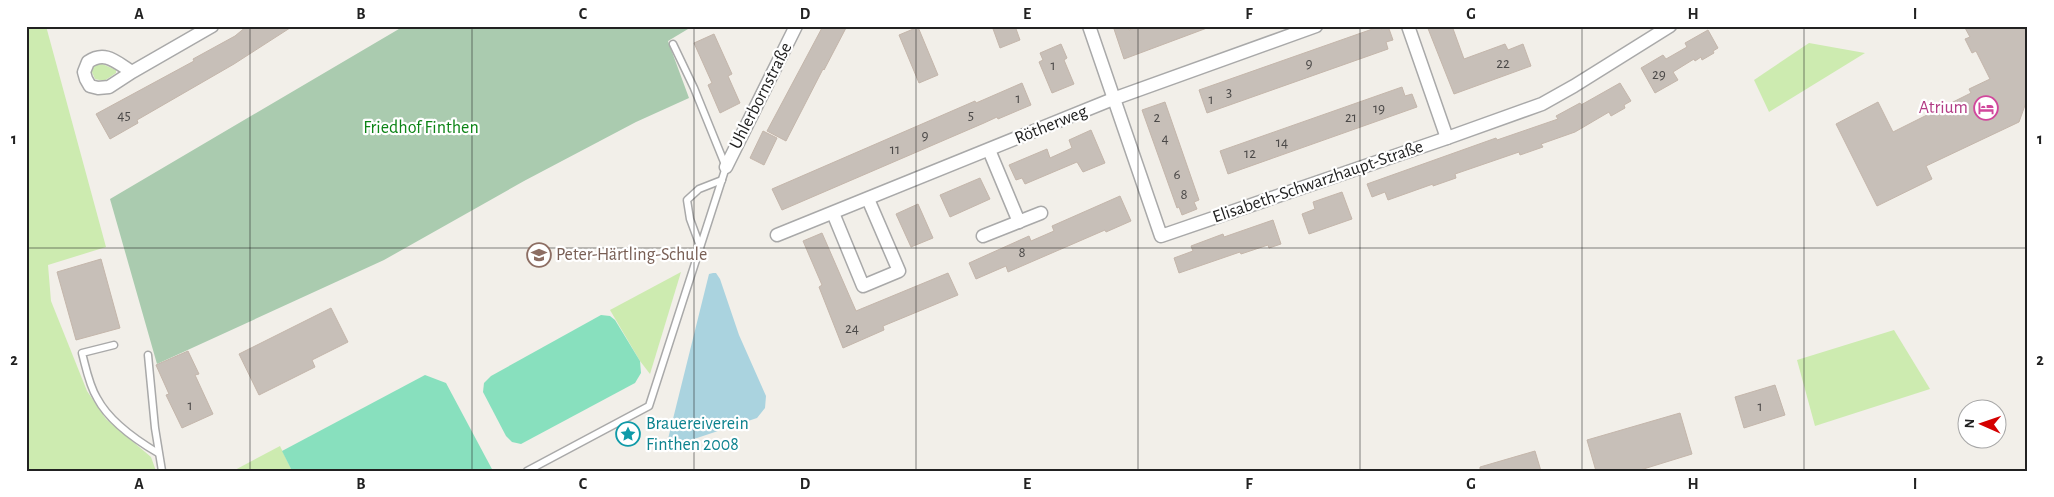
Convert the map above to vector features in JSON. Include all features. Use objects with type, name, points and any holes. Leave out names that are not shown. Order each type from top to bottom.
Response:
[{"type":"street","points":[[132,72],[212,26]]},
{"type":"street","name":"Uhlerbornstraße","points":[[726,167],[796,26]]},
{"type":"street","name":"Elisabeth-Schwarzhaupt-Straße","points":[[1089,26],[1161,236],[1542,104],[1670,26]]},
{"type":"street","name":"Rötherweg","points":[[777,235],[1113,99],[1316,26]]},
{"type":"street","points":[[1408,26],[1447,138]]},
{"type":"street","points":[[989,150],[1019,222]]},
{"type":"street","points":[[833,213],[863,286],[899,271],[868,199]]},
{"type":"street","points":[[984,236],[1041,213]]},
{"type":"lane","points":[[527,471],[649,406],[726,167],[694,88],[673,44]]},
{"type":"lane","points":[[700,247],[690,218],[687,200],[699,189],[722,180]]},
{"type":"lane","points":[[114,345],[82,354],[97,399],[119,424],[158,453]]},
{"type":"lane","points":[[148,355],[158,453],[162,471]]},
{"type":"green space","points":[[26,26],[46,26],[106,247],[48,265],[51,301],[87,391],[106,419],[151,457],[156,471],[26,471]]},
{"type":"green space","name":"Friedhof Finthen","points":[[404,26],[693,26],[668,41],[689,98],[636,122],[524,181],[384,260],[157,364],[110,199]]},
{"type":"green space","points":[[1809,43],[1865,53],[1769,112],[1754,80]]},
{"type":"green space","points":[[100,63],[116,70],[116,73],[104,81],[95,79],[91,70],[96,64]]},
{"type":"green space","points":[[681,272],[650,374],[640,361],[610,310]]},
{"type":"green space","points":[[601,315],[610,316],[615,320],[640,361],[641,373],[635,383],[521,444],[512,442],[506,436],[483,392],[484,383],[491,376]]},
{"type":"green space","points":[[1894,330],[1930,389],[1815,426],[1797,360]]},
{"type":"green space","points":[[425,375],[446,383],[493,471],[292,471],[282,451]]},
{"type":"green space","points":[[280,446],[292,471],[233,471]]},
{"type":"water","points":[[716,273],[720,279],[739,335],[766,396],[765,408],[757,418],[676,445],[671,444],[668,439],[709,274]]},
{"type":"building","points":[[247,26],[293,26],[234,64],[137,120],[138,123],[110,139],[96,114],[194,61],[193,59],[235,36]]},
{"type":"building","points":[[823,26],[847,26],[786,141],[767,131]]},
{"type":"building","points":[[992,26],[1015,26],[1020,40],[1000,48]]},
{"type":"building","points":[[1113,26],[1128,26],[1129,30],[1141,26],[1207,26],[1207,28],[1124,59]]},
{"type":"building","points":[[1381,26],[1381,29],[1388,26],[1393,40],[1386,42],[1388,49],[1207,113],[1199,90]]},
{"type":"building","points":[[1427,26],[1452,26],[1464,59],[1505,44],[1508,50],[1523,44],[1531,66],[1454,94]]},
{"type":"building","points":[[1964,26],[2028,26],[2028,97],[2019,122],[1926,166],[1932,179],[1877,206],[1836,124],[1878,102],[1893,132],[1971,93],[1969,89],[1990,79],[1976,51],[1972,53],[1965,39],[1970,37]]},
{"type":"building","points":[[918,27],[938,75],[919,83],[899,35]]},
{"type":"building","points":[[1708,30],[1718,48],[1713,51],[1714,53],[1702,60],[1701,57],[1695,61],[1694,59],[1673,72],[1678,80],[1655,93],[1641,68],[1663,55],[1666,59],[1687,47],[1685,43]]},
{"type":"building","points":[[714,34],[732,74],[728,76],[740,103],[720,113],[708,85],[712,83],[694,43]]},
{"type":"building","points":[[1061,44],[1067,58],[1064,60],[1074,84],[1052,93],[1039,62],[1043,60],[1040,53]]},
{"type":"building","points":[[1022,83],[1031,105],[998,119],[997,117],[782,210],[772,189],[975,101],[976,103]]},
{"type":"building","points":[[1620,83],[1631,101],[1624,105],[1625,108],[1611,116],[1609,112],[1575,132],[1541,144],[1543,147],[1520,155],[1519,152],[1455,174],[1456,178],[1433,186],[1433,184],[1388,200],[1385,192],[1372,197],[1367,184],[1496,138],[1497,140],[1558,119],[1556,116],[1580,103],[1581,105]]},
{"type":"building","points":[[1402,87],[1405,96],[1412,94],[1417,107],[1228,174],[1220,151]]},
{"type":"building","points":[[1165,102],[1199,200],[1194,202],[1197,209],[1182,215],[1179,207],[1177,208],[1142,110]]},
{"type":"building","points":[[1091,130],[1105,163],[1083,172],[1077,162],[1025,184],[1022,178],[1016,180],[1009,165],[1047,149],[1050,158],[1072,148],[1069,140]]},
{"type":"building","points":[[763,131],[777,138],[764,165],[750,158]]},
{"type":"building","points":[[980,178],[990,199],[950,217],[940,195]]},
{"type":"building","points":[[1342,192],[1352,219],[1309,234],[1302,214],[1315,209],[1313,202]]},
{"type":"building","points":[[1120,196],[1131,221],[1106,232],[1105,230],[1008,272],[1006,266],[976,279],[969,263],[1029,236],[1031,241],[1054,231],[1052,226]]},
{"type":"building","points":[[918,204],[933,238],[911,247],[896,214]]},
{"type":"building","points":[[1273,220],[1281,244],[1269,248],[1268,245],[1241,254],[1240,252],[1179,273],[1174,258],[1193,251],[1191,246],[1223,234],[1224,237]]},
{"type":"building","points":[[822,233],[856,311],[948,273],[958,295],[883,326],[884,330],[843,348],[819,287],[822,285],[803,241]]},
{"type":"building","points":[[101,259],[120,328],[76,340],[57,272]]},
{"type":"building","points":[[331,308],[348,342],[312,360],[315,367],[259,395],[239,354]]},
{"type":"building","points":[[188,351],[199,374],[195,375],[213,414],[182,428],[166,395],[169,394],[156,365]]},
{"type":"building","points":[[1775,385],[1785,415],[1744,428],[1735,397]]},
{"type":"building","points":[[1680,413],[1692,454],[1637,471],[1596,471],[1587,440]]},
{"type":"building","points":[[1535,451],[1541,471],[1480,471],[1480,467]]},
{"type":"place","name":"Atrium","points":[[1986,108]]},
{"type":"place","name":"Peter-Härtling-Schule","points":[[539,255]]},
{"type":"place","name":"Brauereiverein Finthen 2008","points":[[628,434]]}]
